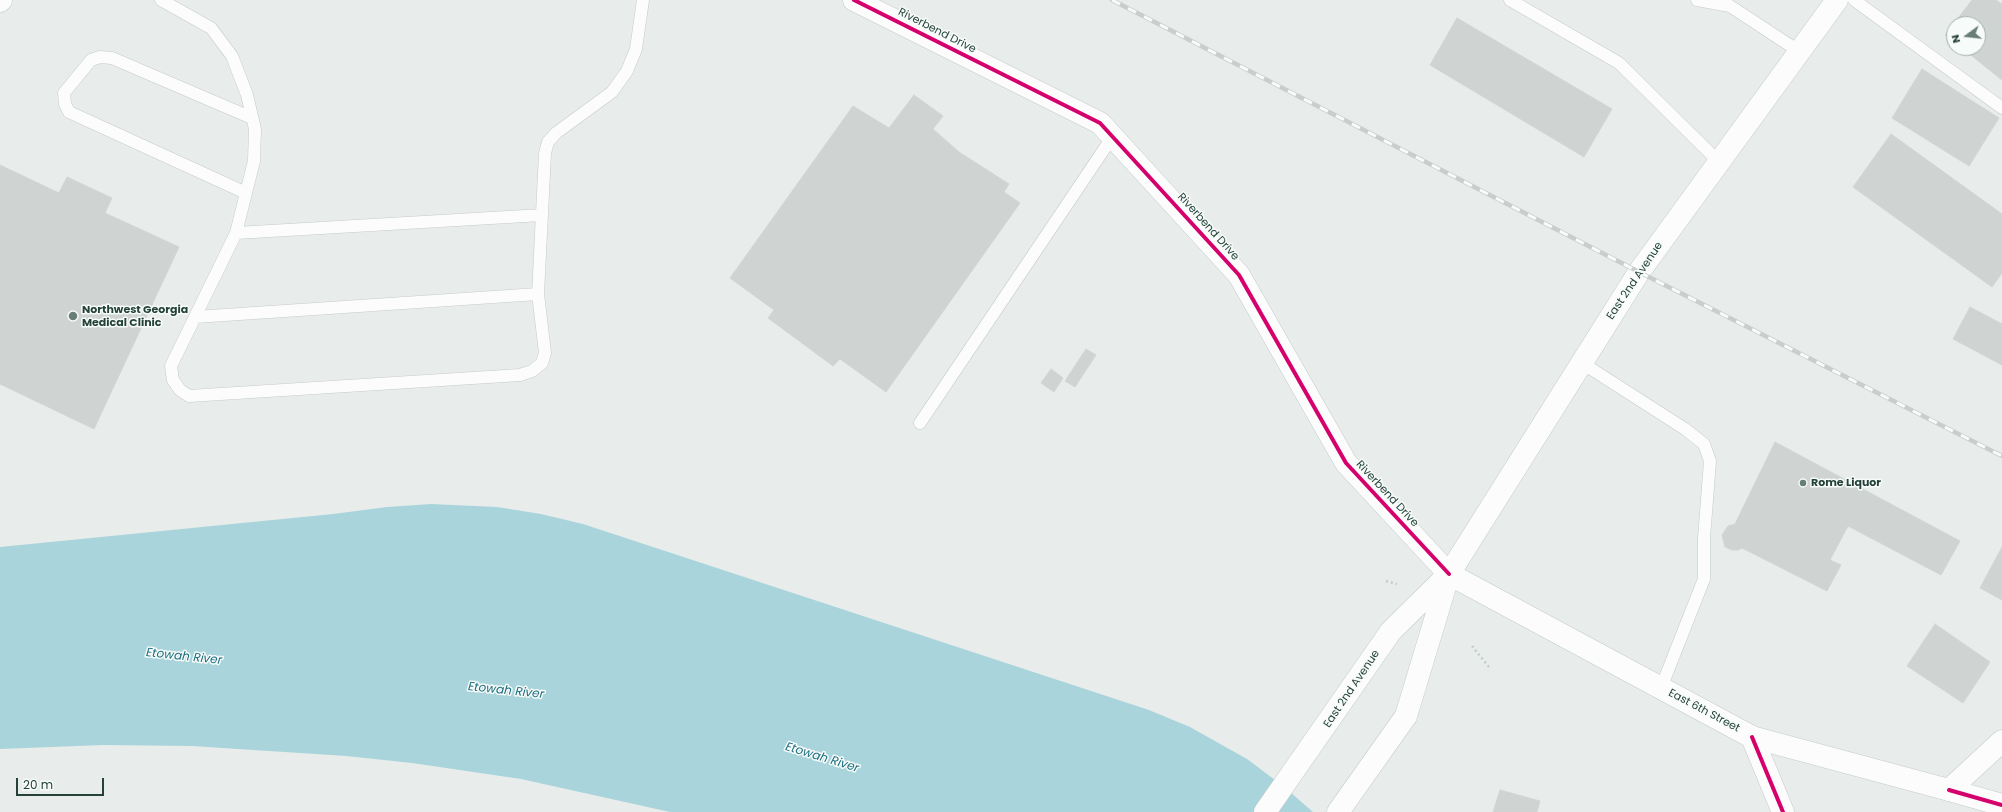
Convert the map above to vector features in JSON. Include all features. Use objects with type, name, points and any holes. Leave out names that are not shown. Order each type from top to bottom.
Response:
[{"type":"main road","name":"Riverbend Drive","points":[[854,0],[1100,123],[1239,275],[1346,463],[1449,574]]},
{"type":"main road","name":"East 2nd Avenue","points":[[1265,812],[1391,631],[1449,574],[1639,272],[1837,0]]},
{"type":"main road","name":"East 2nd Avenue","points":[[1338,812],[1406,716],[1449,574]]},
{"type":"main road","name":"East 6th Street","points":[[1449,574],[1752,737],[2002,805]]},
{"type":"main road","points":[[1752,737],[1784,812]]},
{"type":"main road","points":[[1949,790],[2002,741]]},
{"type":"lane","points":[[161,0],[211,28],[232,56],[247,96],[255,129],[254,161],[236,233],[171,366],[173,380],[180,390],[189,396],[520,375],[532,371],[542,363],[545,353],[538,294],[545,153],[548,142],[556,133],[612,92],[628,71],[636,49],[643,0]]},
{"type":"lane","points":[[1510,0],[1619,63],[1719,162]]},
{"type":"lane","points":[[1697,0],[1730,6],[1800,52]]},
{"type":"lane","points":[[1854,0],[2002,108]]},
{"type":"lane","points":[[246,193],[69,112],[65,104],[64,93],[91,60],[100,57],[112,58],[252,118]]},
{"type":"lane","points":[[920,423],[1113,136]]},
{"type":"lane","points":[[236,233],[542,215]]},
{"type":"lane","points":[[195,317],[538,294]]},
{"type":"lane","points":[[1582,363],[1699,440],[1704,444],[1710,461],[1704,538],[1704,579],[1661,688]]},
{"type":"path","points":[[1386,581],[1398,584]]},
{"type":"path","points":[[1472,646],[1488,667]]},
{"type":"water","name":"Etowah River","points":[[431,504],[497,507],[541,514],[583,524],[1149,710],[1190,727],[1247,759],[1283,786],[1313,812],[670,812],[521,779],[412,763],[346,756],[192,746],[104,745],[0,749],[0,547],[333,514],[387,507]]},
{"type":"building","points":[[1972,0],[1996,0],[2002,4],[2002,80],[1972,56],[1986,56],[1986,16],[1960,16]]},
{"type":"building","points":[[1457,18],[1612,109],[1584,157],[1430,65]]},
{"type":"building","points":[[1922,69],[1999,118],[1969,166],[1892,118]]},
{"type":"building","points":[[914,95],[943,116],[933,129],[959,152],[1009,184],[1004,192],[1020,203],[886,392],[840,359],[833,366],[768,318],[774,310],[730,278],[853,106],[889,128]]},
{"type":"building","points":[[1891,134],[2002,214],[2002,273],[1992,287],[1853,187]]},
{"type":"building","name":"Northwest Georgia Medical Clinic","points":[[0,165],[59,193],[67,177],[112,198],[105,213],[179,247],[94,429],[0,384]]},
{"type":"building","points":[[1970,307],[2002,324],[2002,365],[1953,339]]},
{"type":"building","points":[[1086,349],[1096,355],[1075,387],[1065,381]]},
{"type":"building","points":[[1051,369],[1063,378],[1054,392],[1041,383]]},
{"type":"building","name":"Rome Liquor","points":[[1775,442],[1960,541],[1941,575],[1848,526],[1830,560],[1841,565],[1827,591],[1742,548],[1732,550],[1725,547],[1722,535],[1728,526],[1735,524]]},
{"type":"building","points":[[2002,547],[2002,600],[1980,588]]},
{"type":"building","points":[[1935,624],[1990,662],[1963,703],[1907,666]]},
{"type":"building","points":[[1500,790],[1540,801],[1537,812],[1493,812]]},
{"type":"railway","points":[[1112,0],[1639,272],[2002,456]]},
{"type":"cycle path","points":[[854,0],[1100,123],[1239,275],[1346,463],[1449,574]]},
{"type":"cycle path","points":[[1752,737],[1783,812]]},
{"type":"cycle path","points":[[1949,790],[2002,805]]},
{"type":"place","name":"Northwest Georgia Medical Clinic","points":[[73,316]]},
{"type":"place","name":"Rome Liquor","points":[[1803,483]]}]
